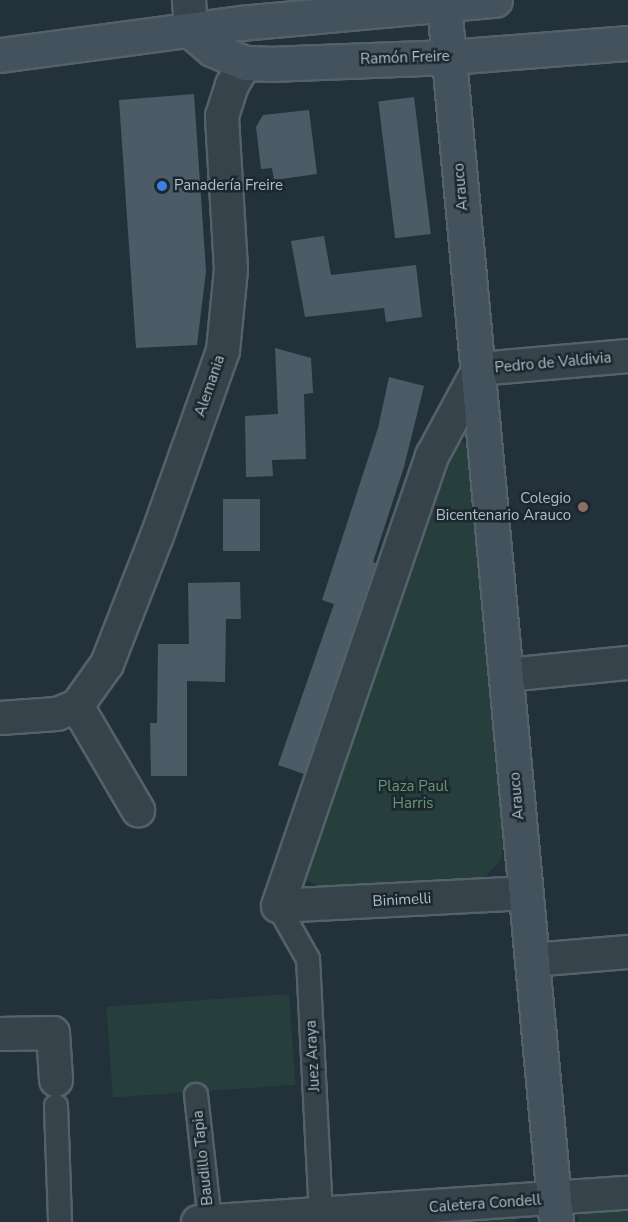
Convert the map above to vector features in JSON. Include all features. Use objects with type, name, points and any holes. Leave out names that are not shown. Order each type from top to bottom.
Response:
[{"type":"main road","points":[[0,55],[190,16],[296,17],[495,0]]},
{"type":"main road","name":"Arauco","points":[[444,5],[555,1211]]},
{"type":"main road","name":"Ramón Freire","points":[[190,16],[212,49],[245,63],[449,57],[628,43]]},
{"type":"main road","points":[[245,63],[261,41],[296,17]]},
{"type":"street","name":"Alemania","points":[[77,706],[107,664],[223,351],[231,269],[222,116],[232,84],[245,63]]},
{"type":"street","name":"Pedro de Valdivia","points":[[479,369],[628,356]]},
{"type":"street","points":[[278,906],[432,456],[479,369]]},
{"type":"street","points":[[507,675],[628,663]]},
{"type":"street","points":[[0,718],[57,714],[77,706],[138,810]]},
{"type":"street","name":"Binimelli","points":[[278,906],[526,893]]},
{"type":"street","name":"Juez Araya","points":[[278,906],[308,960],[321,1214]]},
{"type":"street","points":[[532,960],[628,952]]},
{"type":"street","points":[[0,1034],[53,1033],[60,1222]]},
{"type":"street","name":"Baudillo Tapia","points":[[196,1095],[210,1221]]},
{"type":"street","name":"Caletera Condell","points":[[198,1222],[321,1214],[555,1211],[628,1193]]},
{"type":"green space","name":"Plaza Paul Harris","points":[[462,441],[471,449],[506,833],[501,859],[485,878],[326,890],[307,880],[298,862],[449,442]]},
{"type":"green space","points":[[289,994],[295,1085],[113,1098],[106,1007]]},
{"type":"green space","points":[[628,1202],[628,1222],[578,1222],[577,1206]]},
{"type":"green space","points":[[514,1211],[515,1222],[360,1222]]},
{"type":"building","name":"Panadería Freire","points":[[194,94],[206,271],[197,345],[136,348],[119,100]]},
{"type":"building","points":[[414,97],[431,234],[395,238],[378,101]]},
{"type":"building","points":[[309,110],[317,174],[274,180],[272,168],[261,169],[256,127],[263,115]]},
{"type":"building","points":[[324,236],[331,275],[416,265],[422,317],[386,322],[384,308],[305,317],[291,241]]},
{"type":"building","points":[[275,348],[311,358],[313,393],[304,394],[306,459],[272,460],[273,476],[246,477],[245,416],[278,414]]},
{"type":"building","points":[[389,377],[424,386],[404,467],[373,562],[376,563],[304,774],[278,765],[334,604],[322,600],[378,428]]},
{"type":"building","points":[[223,499],[260,499],[260,551],[223,551]]},
{"type":"building","points":[[240,582],[241,619],[226,619],[225,682],[187,681],[187,776],[151,776],[150,723],[157,723],[158,644],[189,644],[188,583]]},
{"type":"place","name":"Panadería Freire","points":[[162,186]]},
{"type":"place","name":"Colegio Bicentenario Arauco","points":[[583,507]]}]
